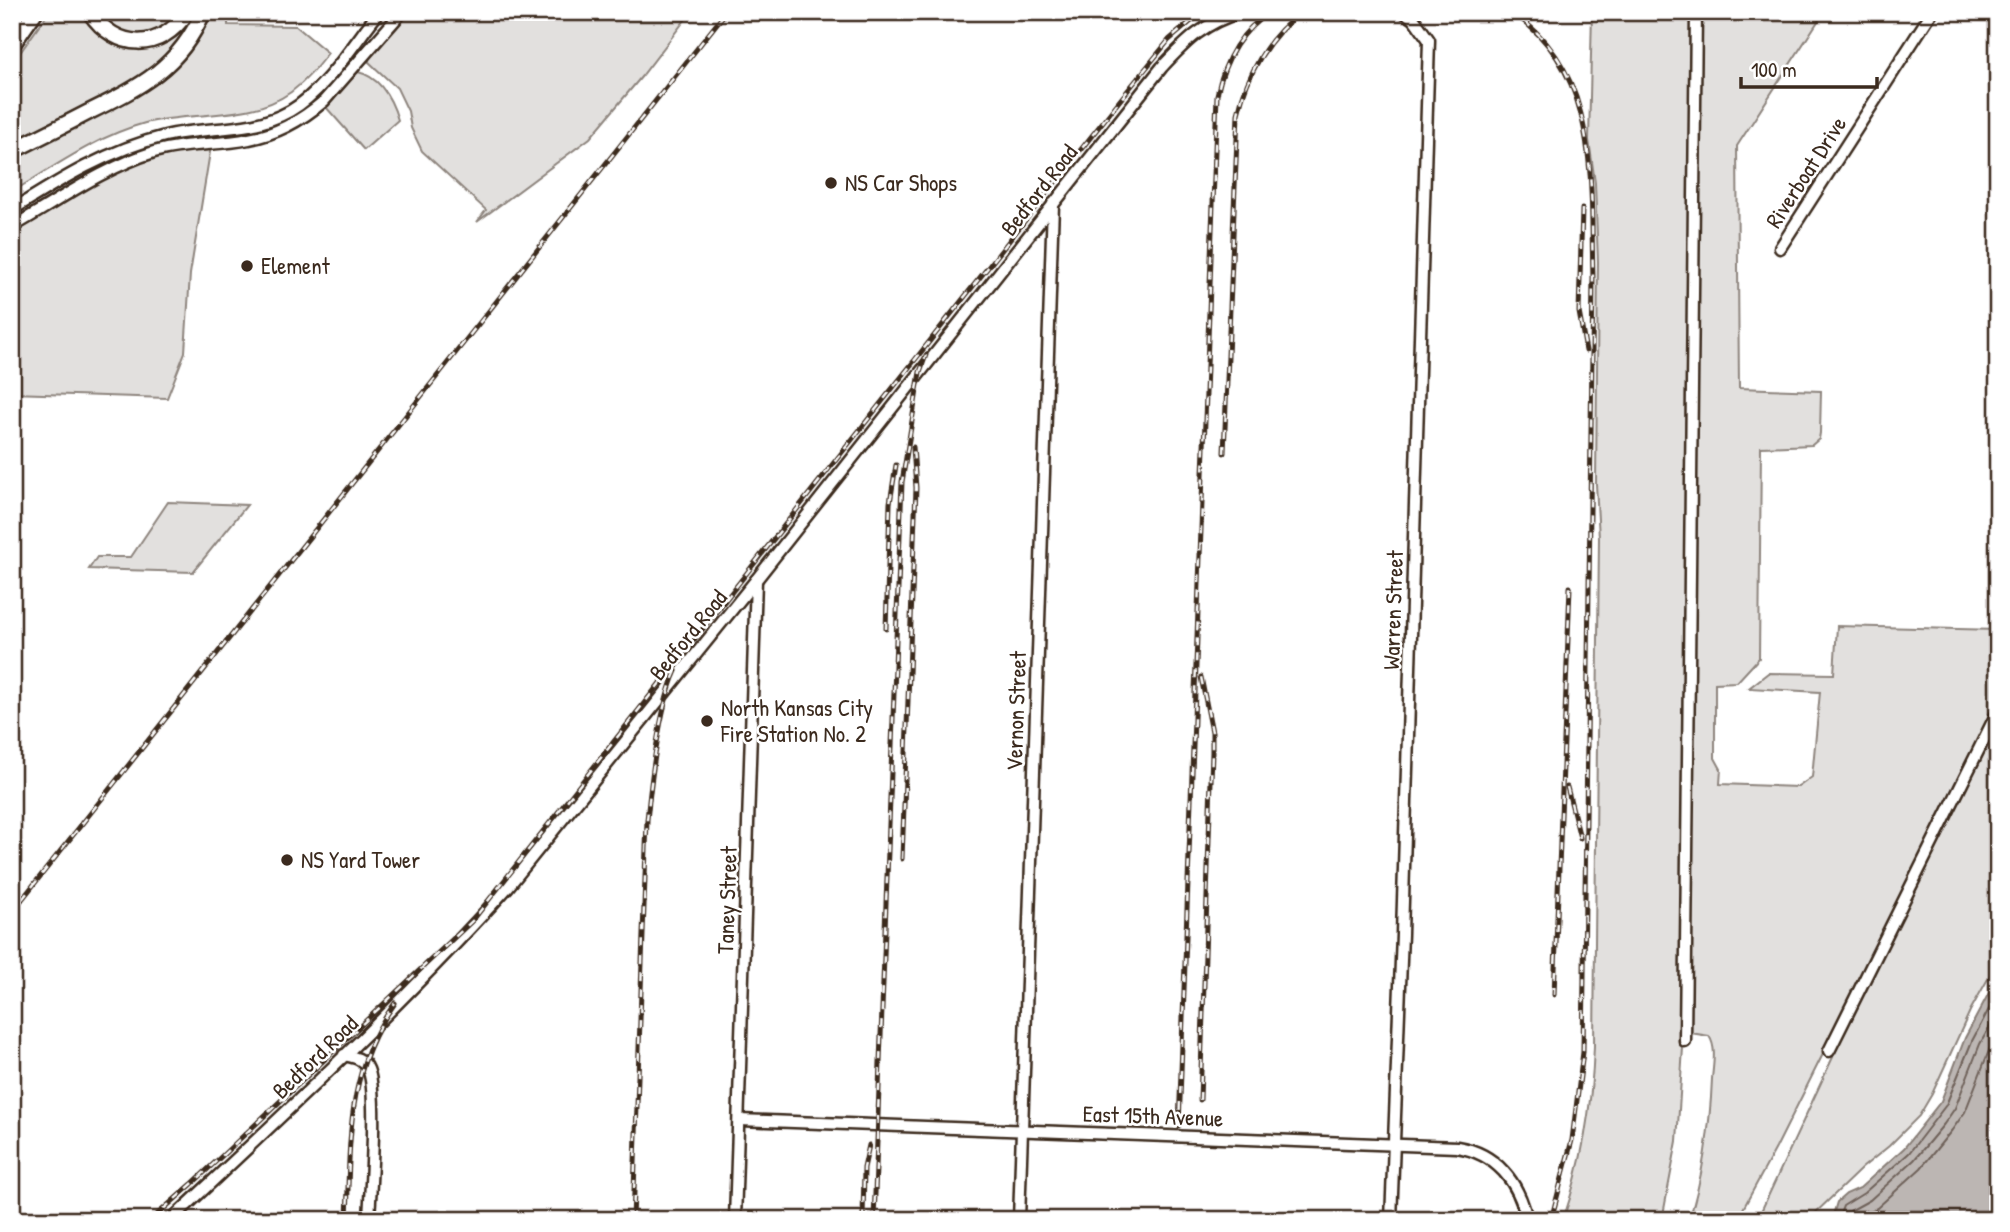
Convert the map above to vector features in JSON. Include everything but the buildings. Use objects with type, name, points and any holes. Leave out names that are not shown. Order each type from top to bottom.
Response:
[{"type":"highway","points":[[12,45],[35,12]]},
{"type":"highway","points":[[90,12],[109,33],[119,38],[140,41],[166,34],[187,12]]},
{"type":"highway","points":[[12,151],[139,88],[178,55],[196,29],[203,12]]},
{"type":"street","points":[[12,210],[82,167],[133,145],[188,132],[244,127],[271,120],[290,111],[322,82],[379,12]]},
{"type":"street","points":[[12,227],[108,171],[153,153],[196,143],[248,140],[309,114],[324,101],[402,12]]},
{"type":"street","name":"Bedford Road","points":[[171,1220],[448,953],[507,888],[756,580],[1162,67],[1192,35],[1241,12]]},
{"type":"street","name":"Warren Street","points":[[1391,1220],[1429,40],[1414,19],[1404,12]]},
{"type":"street","points":[[1685,1041],[1696,12]]},
{"type":"street","name":"Riverboat Drive","points":[[1780,248],[1932,12]]},
{"type":"street","name":"Vernon Street","points":[[1019,1220],[1053,204]]},
{"type":"street","name":"Taney Street","points":[[735,1220],[756,580]]},
{"type":"street","points":[[1829,1051],[1998,711]]},
{"type":"street","points":[[344,1055],[361,1060],[367,1065],[371,1080],[373,1101],[369,1220]]},
{"type":"street","name":"East 15th Avenue","points":[[739,1120],[1457,1147],[1477,1152],[1506,1172],[1521,1196],[1527,1220]]},
{"type":"shaded area","points":[[49,12],[84,12],[93,26],[159,43],[177,34],[185,26],[189,30],[166,57],[146,74],[12,142],[12,64]]},
{"type":"shaded area","points":[[98,12],[180,12],[160,29],[139,34],[118,28]]},
{"type":"shaded area","points":[[212,12],[228,12],[228,25],[296,26],[328,53],[302,83],[275,101],[240,111],[163,119],[127,129],[77,153],[12,192],[12,155],[137,95],[167,75],[192,49]]},
{"type":"shaded area","points":[[404,12],[691,12],[590,138],[477,222],[486,210],[422,151],[397,88],[369,62],[370,52]]},
{"type":"shaded area","points":[[1592,12],[1824,12],[1737,146],[1739,388],[1821,391],[1820,433],[1819,439],[1812,445],[1761,447],[1759,658],[1737,682],[1715,683],[1715,758],[1721,769],[1720,784],[1798,787],[1812,777],[1820,692],[1749,688],[1768,673],[1834,674],[1837,626],[1998,630],[1998,961],[1970,1011],[1919,1116],[1808,1220],[1757,1220],[1833,1057],[1833,1047],[1826,1048],[1737,1220],[1689,1220],[1705,1150],[1714,1051],[1709,1036],[1684,1032],[1677,1141],[1662,1220],[1563,1220],[1585,1134],[1594,1046],[1599,538],[1596,484],[1598,262],[1595,183],[1589,140]]},
{"type":"shaded area","points":[[358,72],[373,79],[384,90],[398,120],[364,150],[325,106],[353,74]]},
{"type":"shaded area","points":[[211,146],[190,274],[185,352],[167,398],[12,393],[12,231],[107,173],[157,154]]},
{"type":"shaded area","points":[[168,502],[247,505],[193,572],[89,569],[97,557],[131,557]]},
{"type":"water","points":[[1998,981],[1998,1220],[1823,1220],[1833,1215],[1837,1202],[1846,1194],[1860,1188],[1904,1148],[1941,1101],[1965,1038],[1992,987]]},
{"type":"railway","points":[[12,912],[726,12]]},
{"type":"railway","points":[[151,1220],[473,920],[1120,100],[1169,40],[1202,12]]},
{"type":"railway","points":[[1179,1126],[1217,95],[1224,70],[1235,48],[1250,28],[1270,12]]},
{"type":"railway","points":[[1224,453],[1238,114],[1253,70],[1269,44],[1302,12]]},
{"type":"railway","points":[[1511,12],[1540,36],[1561,65],[1576,96],[1585,131],[1592,204],[1583,1052],[1572,1140],[1551,1220]]},
{"type":"railway","points":[[1582,209],[1579,312],[1586,351]]},
{"type":"railway","points":[[874,1220],[902,482],[920,372],[926,355]]},
{"type":"railway","points":[[902,859],[916,488],[913,447]]},
{"type":"railway","points":[[886,629],[890,503],[896,465]]},
{"type":"railway","points":[[1554,995],[1570,587]]},
{"type":"railway","points":[[633,1220],[647,820],[660,723],[676,671]]},
{"type":"railway","points":[[1200,1100],[1212,752],[1212,732],[1201,677]]},
{"type":"railway","points":[[1567,787],[1580,838]]},
{"type":"railway","points":[[347,1220],[351,1134],[359,1080],[379,1028],[395,1003]]},
{"type":"railway","points":[[863,1220],[864,1168],[869,1145]]},
{"type":"place","name":"NS Car Shops","points":[[831,183]]},
{"type":"place","name":"Element","points":[[247,266]]},
{"type":"place","name":"North Kansas City Fire Station No. 2","points":[[707,721]]},
{"type":"place","name":"NS Yard Tower","points":[[287,860]]}]
